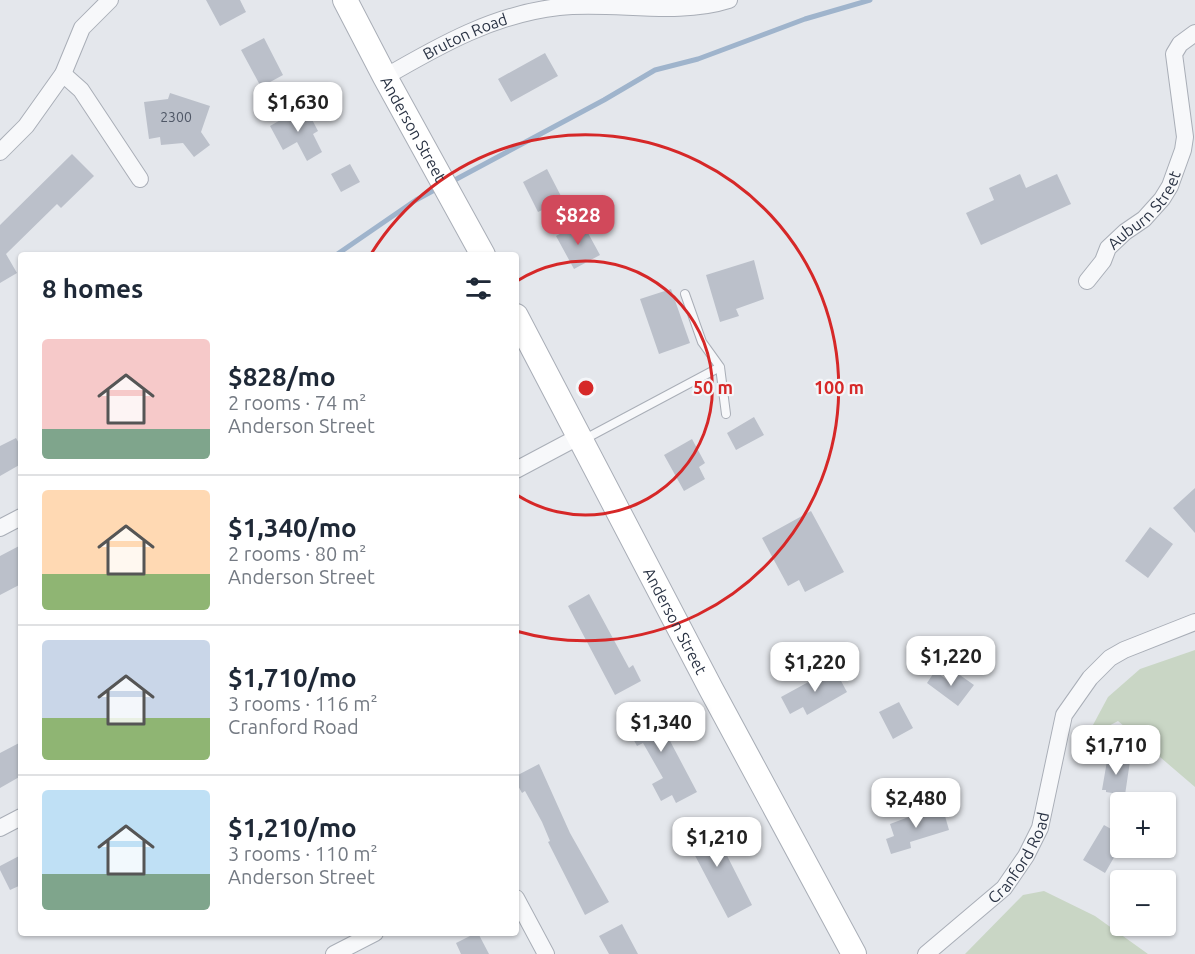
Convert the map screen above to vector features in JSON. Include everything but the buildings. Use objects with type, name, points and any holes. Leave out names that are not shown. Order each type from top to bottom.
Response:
[{"type":"street","points":[[0,152],[26,126],[63,74],[82,28],[110,0]]},
{"type":"street","name":"Anderson Street","points":[[345,0],[481,252]]},
{"type":"street","name":"Bruton Road","points":[[385,77],[434,48],[475,29],[502,20],[559,7],[693,7],[729,0]]},
{"type":"street","name":"Auburn Street","points":[[1087,281],[1102,261],[1108,248],[1144,219],[1170,186],[1183,150],[1185,137],[1174,54],[1180,44],[1195,33]]},
{"type":"street","points":[[63,74],[81,90],[140,179]]},
{"type":"street","name":"Anderson Street","points":[[519,322],[711,689],[854,954]]},
{"type":"street","points":[[519,469],[581,438]]},
{"type":"street","points":[[0,528],[18,519]]},
{"type":"street","name":"Cranford Road","points":[[926,954],[1004,888],[1026,856],[1040,828],[1064,715],[1090,678],[1110,658],[1124,650],[1195,622]]},
{"type":"street","points":[[0,828],[18,819]]},
{"type":"street","points":[[519,904],[546,954]]},
{"type":"street","points":[[334,954],[369,936]]},
{"type":"lane","points":[[685,294],[702,342],[720,367],[726,414]]},
{"type":"lane","points":[[581,438],[720,367]]},
{"type":"green space","points":[[1195,650],[1195,787],[1118,721],[1086,738],[1108,697],[1140,669]]},
{"type":"green space","points":[[1044,891],[1095,916],[1110,927],[1110,936],[1123,936],[1148,954],[965,954],[1023,895]]},
{"type":"waterway","points":[[451,182],[655,70],[698,59],[805,19],[870,0]]},
{"type":"waterway","points":[[340,252],[416,200],[440,187]]}]
